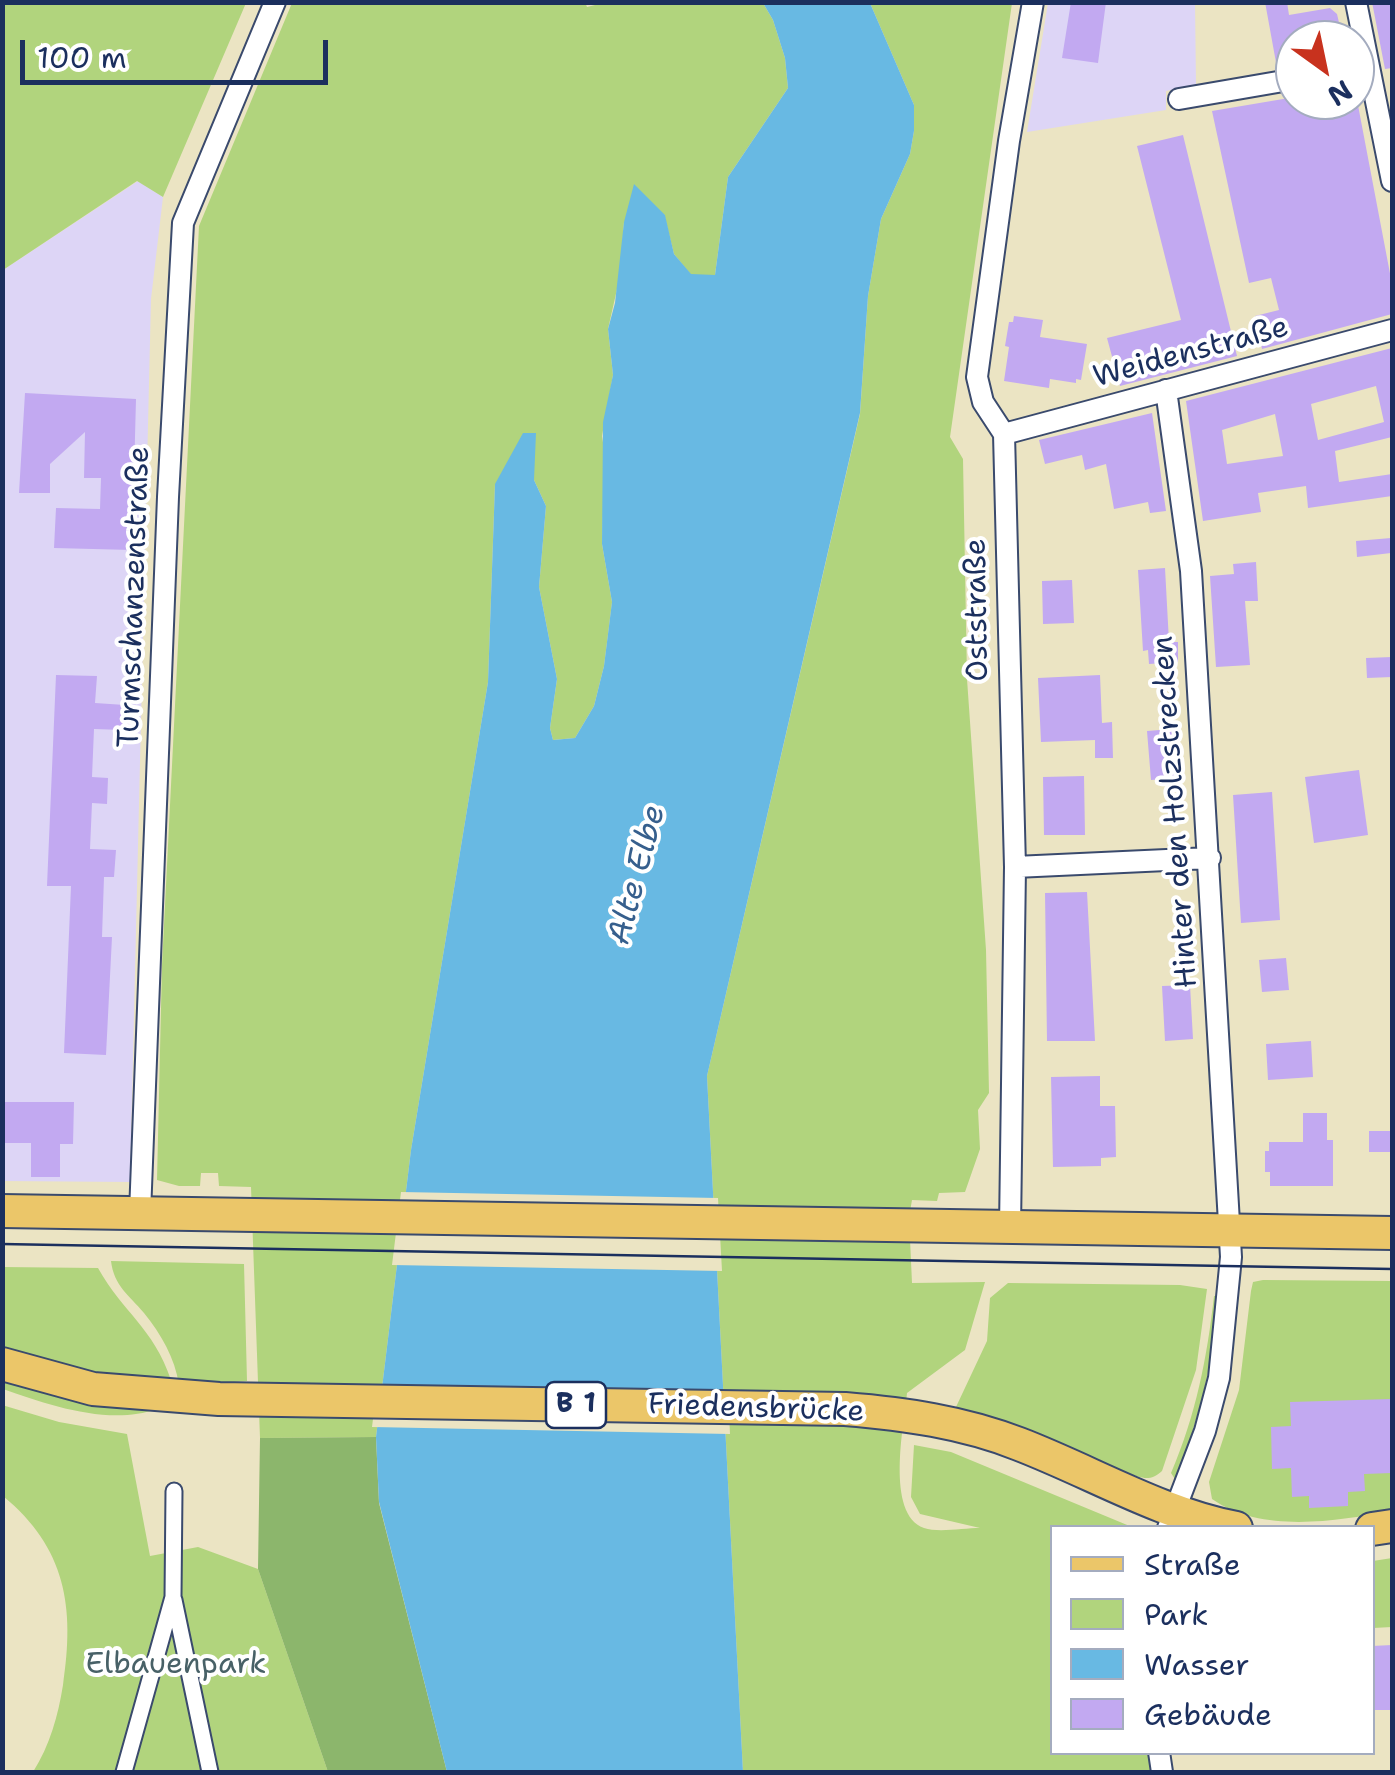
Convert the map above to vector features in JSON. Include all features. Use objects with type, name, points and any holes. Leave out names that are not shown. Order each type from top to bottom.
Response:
[{"type":"main road","points":[[2,1211],[1392,1234]]},
{"type":"main road","name":"Friedensbrücke","points":[[2,1364],[94,1389],[219,1399],[845,1410],[932,1419],[1023,1445],[1172,1519]]},
{"type":"main road","name":"B 1","points":[[1172,1519],[1215,1525]]},
{"type":"street","name":"Turmschanzenstraße","points":[[140,1213],[168,497],[183,223],[275,2]]},
{"type":"street","name":"Oststraße","points":[[1010,1228],[1014,867],[1004,434],[982,402],[977,376],[1009,142],[1033,2]]},
{"type":"street","points":[[1179,99],[1275,82]]},
{"type":"street","points":[[1375,116],[1392,181]]},
{"type":"street","name":"Weidenstraße","points":[[1004,434],[1392,330]]},
{"type":"street","name":"Hinter den Holzstrecken","points":[[1166,390],[1188,546],[1230,1232],[1230,1291],[1222,1365],[1205,1431],[1172,1519]]},
{"type":"street","points":[[1014,867],[1210,858]]},
{"type":"street","points":[[174,1491],[173,1596],[210,1772]]},
{"type":"street","points":[[124,1772],[173,1596]]},
{"type":"shaded area","points":[[1048,3],[1195,3],[1196,85],[1166,91],[1166,110],[1027,132]]},
{"type":"shaded area","points":[[138,181],[163,197],[151,299],[130,1182],[3,1181],[3,270]]},
{"type":"green space","points":[[585,2],[587,7],[607,2],[763,3],[785,58],[788,88],[728,177],[715,275],[691,275],[674,254],[664,214],[624,222],[620,276],[608,329],[613,375],[602,436],[602,544],[612,602],[604,666],[594,706],[575,738],[553,740],[550,728],[557,679],[539,587],[546,506],[534,480],[495,484],[488,682],[411,1150],[376,1437],[260,1438],[251,1187],[219,1186],[218,1173],[201,1173],[200,1186],[157,1180],[162,965],[199,226],[292,3]]},
{"type":"green space","points":[[6,3],[246,3],[163,197],[137,181],[3,270],[2,10]]},
{"type":"green space","points":[[870,3],[1012,3],[950,437],[963,459],[967,679],[986,950],[989,1093],[978,1110],[980,1149],[965,1192],[939,1193],[937,1201],[912,1200],[909,1217],[912,1283],[985,1282],[965,1350],[907,1393],[901,1488],[904,1506],[924,1528],[980,1528],[920,1514],[911,1497],[914,1445],[951,1452],[1127,1525],[1050,1525],[1050,1755],[1152,1755],[1155,1772],[743,1772],[707,1076],[860,414],[868,296],[881,219],[910,154],[914,105]]},
{"type":"green space","points":[[111,1261],[244,1264],[247,1381],[179,1385],[166,1347],[119,1284]]},
{"type":"green space","points":[[2,1267],[98,1268],[156,1346],[171,1380],[111,1377],[3,1348]]},
{"type":"green space","points":[[1392,1281],[1392,1511],[1324,1521],[1276,1521],[1232,1510],[1212,1499],[1209,1482],[1239,1390],[1253,1282]]},
{"type":"green space","points":[[1008,1283],[1180,1285],[1207,1289],[1196,1370],[1162,1471],[1150,1478],[1128,1473],[1125,1477],[1007,1424],[956,1407],[987,1341],[990,1298]]},
{"type":"green space","points":[[1214,1296],[1220,1296],[1209,1367],[1199,1411],[1175,1479],[1171,1473],[1199,1386]]},
{"type":"green space","points":[[2,1375],[157,1409],[119,1415],[79,1411],[3,1389]]},
{"type":"green space","name":"Elbauenpark","points":[[2,1405],[59,1422],[127,1434],[150,1556],[198,1547],[258,1569],[328,1772],[33,1772],[49,1741],[61,1697],[68,1630],[66,1605],[53,1558],[41,1536],[3,1496]]},
{"type":"green space","points":[[376,1437],[379,1503],[447,1772],[328,1772],[258,1569],[260,1438]]},
{"type":"green space","points":[[1392,1558],[1392,1627],[1375,1628],[1375,1561]]},
{"type":"water","name":"Alte Elbe","points":[[763,3],[870,3],[914,105],[914,131],[910,154],[881,219],[868,296],[860,413],[707,1076],[743,1772],[447,1772],[379,1502],[376,1437],[411,1150],[488,682],[495,484],[523,433],[536,433],[534,480],[546,506],[539,587],[557,679],[550,728],[553,740],[575,738],[594,706],[604,666],[612,602],[602,544],[603,422],[613,375],[608,329],[615,303],[624,222],[634,184],[665,215],[674,254],[691,274],[715,275],[728,177],[788,88],[785,58]]},
{"type":"pier","points":[[401,1192],[718,1198],[722,1271],[392,1265]]},
{"type":"pier","points":[[377,1386],[728,1391],[730,1434],[372,1427]]},
{"type":"building","points":[[1071,2],[1106,2],[1098,63],[1062,58]]},
{"type":"building","points":[[1265,2],[1287,2],[1289,15],[1330,8],[1337,14],[1338,20],[1275,20],[1275,57]]},
{"type":"building","points":[[1372,2],[1392,2],[1392,68],[1385,69]]},
{"type":"building","points":[[1275,100],[1275,120],[1361,120],[1392,284],[1392,314],[1262,349],[1255,316],[1279,310],[1271,278],[1249,283],[1212,111]]},
{"type":"building","points":[[1183,135],[1237,356],[1120,386],[1107,338],[1181,320],[1137,146]]},
{"type":"building","points":[[1014,316],[1043,320],[1040,337],[1087,344],[1081,380],[1076,379],[1076,383],[1050,379],[1049,388],[1004,381],[1009,347],[1005,346],[1009,322],[1013,322]]},
{"type":"building","points":[[1392,348],[1392,437],[1335,451],[1339,482],[1392,474],[1392,496],[1308,508],[1306,486],[1258,493],[1261,512],[1203,521],[1186,401]],"holes":[[[1376,386],[1384,422],[1318,440],[1311,404]],[[1275,414],[1283,456],[1227,464],[1222,430]]]},
{"type":"building","points":[[25,393],[136,399],[132,550],[54,548],[56,508],[100,509],[101,478],[84,478],[85,432],[50,464],[50,493],[19,493]]},
{"type":"building","points":[[1152,413],[1166,511],[1150,513],[1148,502],[1114,509],[1106,464],[1085,470],[1082,455],[1045,464],[1039,440]]},
{"type":"building","points":[[1391,538],[1391,553],[1357,557],[1356,541]]},
{"type":"building","points":[[1256,562],[1258,601],[1245,601],[1250,665],[1216,667],[1210,576],[1234,574],[1233,564]]},
{"type":"building","points":[[1165,568],[1169,642],[1178,642],[1178,662],[1149,664],[1148,650],[1143,651],[1138,570]]},
{"type":"building","points":[[1072,580],[1074,623],[1043,624],[1042,581]]},
{"type":"building","points":[[1392,657],[1392,677],[1367,678],[1366,658]]},
{"type":"building","points":[[56,675],[97,676],[95,703],[125,705],[124,730],[94,729],[92,777],[108,778],[107,804],[92,803],[90,849],[116,850],[114,877],[104,877],[102,937],[112,937],[106,1055],[64,1053],[71,886],[47,886]]},
{"type":"building","points":[[1100,675],[1102,723],[1112,722],[1113,758],[1095,758],[1095,740],[1041,742],[1038,678]]},
{"type":"building","points":[[1172,729],[1175,778],[1151,780],[1147,731]]},
{"type":"building","points":[[1359,770],[1368,835],[1314,843],[1305,777]]},
{"type":"building","points":[[1084,776],[1085,835],[1044,835],[1043,777]]},
{"type":"building","points":[[1272,792],[1280,920],[1241,923],[1233,795]]},
{"type":"building","points":[[1087,892],[1095,1041],[1047,1041],[1045,893]]},
{"type":"building","points":[[1286,958],[1289,990],[1262,992],[1259,960]]},
{"type":"building","points":[[1190,985],[1193,1039],[1165,1041],[1162,986]]},
{"type":"building","points":[[1311,1041],[1313,1077],[1268,1080],[1266,1044]]},
{"type":"building","points":[[1100,1076],[1100,1106],[1115,1106],[1116,1157],[1101,1158],[1101,1166],[1053,1167],[1051,1077]]},
{"type":"building","points":[[2,1102],[74,1102],[73,1144],[60,1144],[60,1177],[31,1177],[31,1143],[2,1143]]},
{"type":"building","points":[[1303,1113],[1327,1113],[1327,1140],[1333,1140],[1333,1186],[1270,1186],[1270,1172],[1265,1172],[1269,1142],[1303,1142]]},
{"type":"building","points":[[1369,1131],[1392,1131],[1392,1152],[1369,1152]]},
{"type":"building","points":[[1391,1399],[1392,1473],[1364,1474],[1365,1491],[1348,1492],[1348,1506],[1309,1508],[1309,1496],[1292,1497],[1291,1468],[1272,1469],[1271,1427],[1291,1426],[1290,1402]]},
{"type":"building","points":[[1392,1645],[1392,1710],[1375,1710],[1375,1646]]},
{"type":"tram line","points":[[2,1244],[1392,1269]]}]
